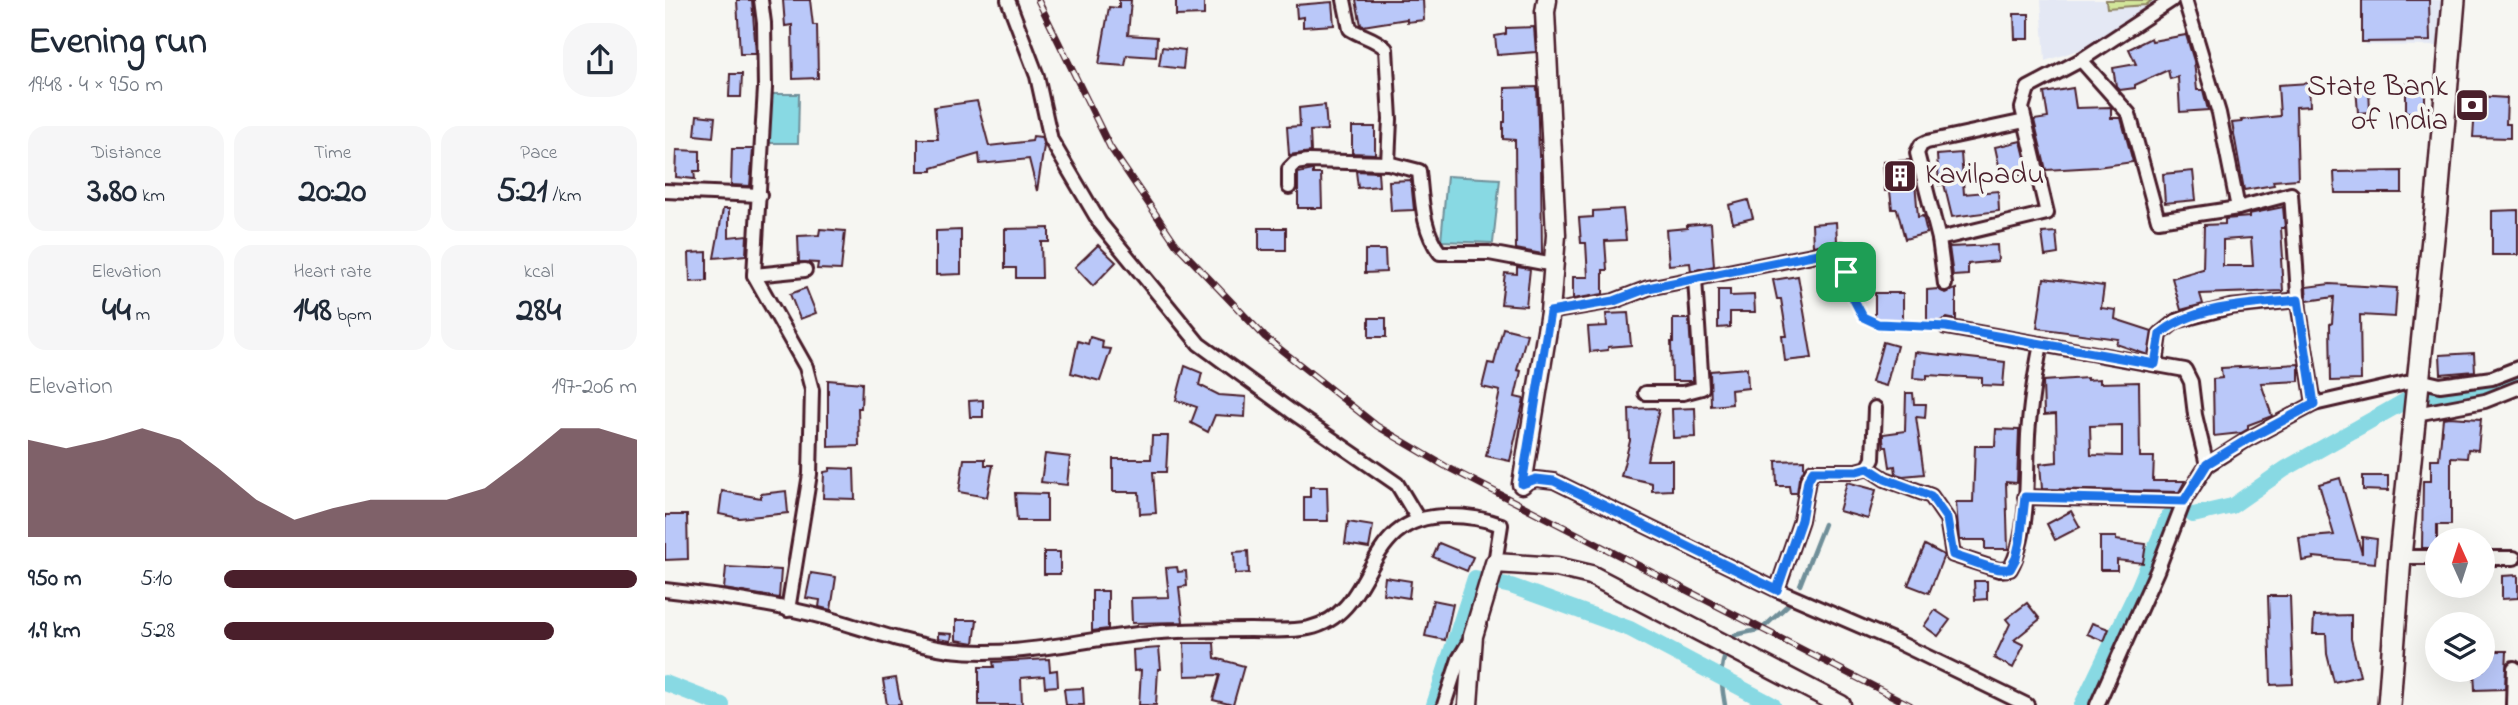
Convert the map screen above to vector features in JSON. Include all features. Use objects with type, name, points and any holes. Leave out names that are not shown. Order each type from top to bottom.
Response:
[{"type":"main road","points":[[1522,484],[1550,312],[1556,235],[1545,12],[1547,0]]},
{"type":"main road","points":[[2389,705],[2400,557],[2454,0]]},
{"type":"main road","points":[[1468,705],[1473,636],[1495,563],[1557,567],[1591,575],[1841,705]]},
{"type":"street","points":[[761,0],[765,88],[754,275],[806,367],[812,390],[810,474],[788,610]]},
{"type":"street","points":[[1008,0],[1037,76],[1051,140],[1100,222],[1199,344],[1397,484],[1418,519]]},
{"type":"street","points":[[1343,0],[1350,29],[1376,40],[1386,49],[1390,119],[1388,163]]},
{"type":"street","points":[[1939,239],[2047,214],[2022,108],[2028,88],[2081,60],[2172,0]]},
{"type":"street","points":[[2186,0],[2219,113],[2238,208]]},
{"type":"street","points":[[2081,60],[2129,114],[2158,220],[2238,208],[2291,194],[2298,300],[2314,404]]},
{"type":"street","points":[[1945,284],[1939,239],[1917,153],[1921,145],[1927,142],[2025,121]]},
{"type":"street","points":[[1289,187],[1289,169],[1295,163],[1308,161],[1388,163],[1419,171],[1424,214],[1431,241],[1440,253],[1489,253],[1553,265]]},
{"type":"street","points":[[665,191],[760,195]]},
{"type":"street","points":[[1550,312],[1614,301],[1648,288],[1842,249]]},
{"type":"street","points":[[754,275],[805,270]]},
{"type":"street","points":[[1645,393],[1683,393],[1702,388],[1695,279]]},
{"type":"street","points":[[2155,364],[2160,334],[2176,321],[2230,307],[2298,300]]},
{"type":"street","points":[[1946,327],[2186,370],[2191,382],[2195,415],[2207,464]]},
{"type":"street","points":[[1868,468],[1885,479],[1931,496],[1947,519],[1953,555],[1999,570],[2010,569],[2016,558],[2025,497],[2029,432],[2041,344]]},
{"type":"street","points":[[2417,398],[2440,385],[2492,378],[2518,368]]},
{"type":"street","points":[[2097,705],[2118,662],[2184,501],[2207,464],[2314,404],[2417,398],[2485,401],[2518,388]]},
{"type":"street","points":[[1777,590],[1801,520],[1808,480],[1813,471],[1857,471],[1868,468],[1873,459],[1875,408]]},
{"type":"street","points":[[1522,484],[1536,479],[1554,481],[1777,590],[1895,641],[2027,705]]},
{"type":"street","points":[[2025,497],[2184,501]]},
{"type":"street","points":[[665,590],[712,595],[788,610],[888,637],[951,650],[997,653],[1057,648],[1159,632],[1310,628],[1331,620],[1354,596],[1392,534],[1418,519],[1434,515],[1482,517],[1501,525],[1495,563]]},
{"type":"street","points":[[2400,557],[2425,557]]},
{"type":"street","points":[[2495,558],[2514,558]]},
{"type":"street","points":[[1444,705],[1459,659],[1473,636]]},
{"type":"street","points":[[2513,705],[2514,668]]},
{"type":"path","points":[[1842,249],[1852,296],[1863,317],[1878,324],[1946,327]]},
{"type":"shaded area","points":[[2041,0],[2166,0],[2112,39],[2045,61]]},
{"type":"shaded area","points":[[2363,0],[2441,0],[2438,46],[2365,45]]},
{"type":"green space","points":[[2106,0],[2152,0],[2146,5],[2107,8]]},
{"type":"water","points":[[766,94],[799,94],[798,143],[765,143]]},
{"type":"water","points":[[1447,176],[1500,179],[1493,243],[1441,241]]},
{"type":"building","points":[[737,0],[752,0],[756,54],[740,54]]},
{"type":"building","points":[[783,0],[810,0],[813,25],[817,25],[818,78],[793,79],[792,25],[785,26]]},
{"type":"building","points":[[1119,0],[1131,0],[1128,35],[1157,37],[1156,57],[1127,55],[1125,66],[1099,64],[1109,7],[1119,8]]},
{"type":"building","points":[[1176,0],[1204,0],[1204,15],[1176,16]]},
{"type":"building","points":[[1356,0],[1423,0],[1424,20],[1407,22],[1407,19],[1363,26]]},
{"type":"building","points":[[2362,0],[2429,0],[2430,41],[2362,42]]},
{"type":"building","points":[[1332,2],[1334,25],[1303,27],[1303,17],[1297,18],[1296,5]]},
{"type":"building","points":[[2014,14],[2029,14],[2029,39],[2015,39]]},
{"type":"building","points":[[1534,27],[1536,52],[1497,55],[1495,36],[1506,34],[1506,28]]},
{"type":"building","points":[[2186,35],[2194,61],[2197,90],[2203,90],[2208,110],[2180,112],[2178,77],[2170,79],[2168,70],[2135,85],[2135,88],[2120,90],[2116,86],[2113,68],[2136,64],[2129,49],[2151,38],[2152,41]]},
{"type":"building","points":[[1162,47],[1185,50],[1183,69],[1159,66]]},
{"type":"building","points":[[730,74],[742,74],[741,97],[729,97]]},
{"type":"building","points":[[2309,83],[2310,106],[2296,107],[2298,179],[2273,181],[2274,185],[2244,190],[2232,123],[2280,116],[2278,85]]},
{"type":"building","points":[[2406,83],[2425,83],[2425,112],[2406,112]]},
{"type":"building","points":[[1537,87],[1542,254],[1516,249],[1515,140],[1503,139],[1505,88]]},
{"type":"building","points":[[2356,87],[2369,87],[2370,112],[2358,113]]},
{"type":"building","points":[[2073,88],[2076,108],[2111,107],[2111,118],[2121,118],[2133,162],[2046,170],[2034,120],[2048,118],[2044,93]]},
{"type":"building","points":[[2476,96],[2507,98],[2506,124],[2510,124],[2510,138],[2473,137]]},
{"type":"building","points":[[977,101],[989,146],[1032,141],[1033,136],[1041,137],[1044,146],[1037,191],[1029,159],[980,164],[979,154],[932,168],[932,171],[918,171],[918,139],[938,139],[934,107]]},
{"type":"building","points":[[1325,105],[1327,130],[1310,131],[1311,152],[1289,155],[1287,127],[1300,126],[1299,108]]},
{"type":"building","points":[[697,115],[715,117],[713,137],[695,135]]},
{"type":"building","points":[[1352,127],[1375,127],[1375,154],[1352,153]]},
{"type":"building","points":[[2021,141],[2029,173],[2002,179],[1995,147]]},
{"type":"building","points":[[732,149],[753,149],[750,186],[731,185]]},
{"type":"building","points":[[677,150],[700,151],[700,171],[694,171],[695,179],[676,177]]},
{"type":"building","points":[[1961,153],[1964,194],[1998,191],[1999,211],[1952,217],[1944,184],[1939,185],[1937,155]]},
{"type":"building","name":"Kavilpadu","points":[[1910,160],[1918,217],[1923,216],[1927,233],[1905,239],[1897,209],[1892,209],[1890,191],[1885,191],[1883,162]]},
{"type":"building","points":[[1313,170],[1313,174],[1321,174],[1322,208],[1298,208],[1298,173]]},
{"type":"building","points":[[1356,171],[1378,172],[1379,186],[1358,188]]},
{"type":"building","points":[[2193,171],[2196,200],[2165,203],[2163,174]]},
{"type":"building","points":[[2402,171],[2402,193],[2335,193],[2334,172]]},
{"type":"building","points":[[1411,180],[1414,210],[1391,211],[1389,181]]},
{"type":"building","points":[[1748,200],[1753,218],[1733,223],[1729,205]]},
{"type":"building","points":[[2283,207],[2283,291],[2200,294],[2203,304],[2181,310],[2172,278],[2203,269],[2204,225],[2225,224],[2225,219],[2249,217],[2249,214]],"holes":[[[2251,238],[2253,266],[2223,266],[2223,240]]]},
{"type":"building","points":[[723,209],[729,209],[729,237],[747,235],[746,255],[714,258]]},
{"type":"building","points":[[1623,209],[1626,240],[1605,241],[1607,270],[1603,270],[1603,294],[1573,299],[1573,277],[1588,277],[1586,243],[1581,243],[1579,218],[1593,217],[1593,211]]},
{"type":"building","points":[[2518,210],[2518,255],[2492,255],[2492,211]]},
{"type":"building","points":[[1836,222],[1837,241],[1813,246],[1812,224]]},
{"type":"building","points":[[1711,223],[1714,266],[1691,271],[1690,263],[1669,265],[1666,230]]},
{"type":"building","points":[[1049,228],[1049,242],[1041,242],[1042,278],[1016,278],[1016,268],[1005,268],[1005,229]]},
{"type":"building","points":[[1259,228],[1286,228],[1286,250],[1259,250]]},
{"type":"building","points":[[820,229],[845,231],[841,270],[817,269],[818,263],[799,262],[798,236],[819,235]]},
{"type":"building","points":[[961,230],[961,274],[936,275],[936,231]]},
{"type":"building","points":[[2056,232],[2058,254],[2045,256],[2042,233]]},
{"type":"building","points":[[1098,245],[1116,262],[1093,286],[1075,267]]},
{"type":"building","points":[[1997,245],[1998,261],[1968,264],[1968,275],[1953,276],[1949,247]]},
{"type":"building","points":[[1365,250],[1385,250],[1386,272],[1365,273]]},
{"type":"building","points":[[707,252],[707,281],[690,282],[689,253]]},
{"type":"building","points":[[1517,267],[1530,269],[1526,306],[1501,304],[1505,273],[1517,274]]},
{"type":"building","points":[[1798,276],[1812,358],[1785,361],[1782,336],[1787,336],[1781,299],[1777,299],[1773,280]]},
{"type":"building","points":[[2044,278],[2104,286],[2101,308],[2116,310],[2115,319],[2152,331],[2148,355],[2116,344],[2118,339],[2037,328]]},
{"type":"building","points":[[2330,284],[2397,288],[2395,317],[2360,315],[2361,380],[2331,381],[2330,324],[2334,297],[2307,301],[2306,287]]},
{"type":"building","points":[[806,288],[816,313],[800,319],[790,294]]},
{"type":"building","points":[[1938,289],[1945,293],[1956,289],[1956,320],[1947,318],[1939,322],[1927,322],[1927,290]]},
{"type":"building","points":[[1718,290],[1730,290],[1730,296],[1754,295],[1755,312],[1730,312],[1730,327],[1718,328]]},
{"type":"building","points":[[1875,293],[1903,293],[1903,323],[1875,324]]},
{"type":"building","points":[[1628,313],[1631,345],[1590,352],[1588,327],[1607,326],[1606,314]]},
{"type":"building","points":[[1369,318],[1386,318],[1386,337],[1369,337]]},
{"type":"building","points":[[1673,319],[1689,319],[1693,381],[1672,381]]},
{"type":"building","points":[[1503,328],[1527,334],[1517,370],[1521,371],[1515,397],[1524,399],[1510,461],[1486,456],[1500,391],[1482,387],[1488,363],[1494,364]]},
{"type":"building","points":[[1090,337],[1103,341],[1102,348],[1111,349],[1100,381],[1071,373],[1078,341],[1088,344]]},
{"type":"building","points":[[1883,342],[1897,346],[1886,386],[1872,382]]},
{"type":"building","points":[[1915,352],[2005,362],[2003,386],[1982,385],[1982,378],[1927,375],[1927,379],[1913,378]]},
{"type":"building","points":[[2474,353],[2475,371],[2441,374],[2440,355]]},
{"type":"building","points":[[2299,364],[2299,381],[2261,383],[2272,416],[2248,425],[2248,429],[2241,433],[2214,436],[2213,379],[2222,378],[2221,368]]},
{"type":"building","points":[[1185,366],[1202,373],[1199,385],[1219,395],[1246,397],[1245,417],[1215,415],[1208,432],[1191,423],[1197,407],[1176,400]]},
{"type":"building","points":[[1747,368],[1748,388],[1731,390],[1732,404],[1711,406],[1710,371]]},
{"type":"building","points":[[2087,378],[2100,379],[2100,383],[2139,382],[2140,457],[2154,457],[2153,481],[2185,481],[2179,492],[2042,489],[2040,464],[2057,462],[2056,414],[2044,415],[2043,381]],"holes":[[[2122,425],[2122,456],[2091,455],[2090,426]]]},
{"type":"building","points":[[828,380],[862,383],[861,408],[858,408],[859,446],[828,447]]},
{"type":"building","points":[[1906,393],[1913,393],[1914,404],[1926,404],[1925,418],[1916,417],[1924,474],[1903,476],[1896,474],[1895,466],[1890,467],[1883,434],[1905,431]]},
{"type":"building","points":[[983,400],[983,417],[970,417],[969,401]]},
{"type":"building","points":[[1695,408],[1696,437],[1673,438],[1672,409]]},
{"type":"building","points":[[1629,409],[1659,410],[1647,460],[1672,460],[1672,490],[1652,491],[1652,483],[1621,476],[1630,441]]},
{"type":"building","points":[[2443,418],[2481,419],[2478,450],[2468,449],[2467,458],[2451,457],[2451,525],[2425,528],[2425,548],[2422,548],[2423,481],[2431,481],[2431,459],[2439,459]]},
{"type":"building","points":[[1996,429],[2019,430],[2017,483],[2006,482],[2008,549],[1985,549],[1985,540],[1959,540],[1956,502],[1973,502],[1975,446],[1995,446]]},
{"type":"building","points":[[1152,436],[1168,436],[1166,472],[1153,472],[1156,513],[1140,514],[1139,492],[1113,492],[1113,459],[1151,459]]},
{"type":"building","points":[[1045,454],[1070,457],[1067,485],[1041,482]]},
{"type":"building","points":[[964,459],[985,459],[985,465],[993,465],[987,497],[959,492]]},
{"type":"building","points":[[1804,460],[1797,493],[1790,493],[1789,486],[1777,486],[1776,461]]},
{"type":"building","points":[[830,468],[854,469],[855,499],[823,498],[824,472],[830,471]]},
{"type":"building","points":[[2363,476],[2388,476],[2388,491],[2363,490]]},
{"type":"building","points":[[2340,478],[2362,554],[2362,537],[2377,539],[2375,563],[2313,557],[2314,559],[2302,561],[2299,538],[2334,535],[2319,484]]},
{"type":"building","points":[[1847,482],[1876,490],[1868,519],[1839,511]]},
{"type":"building","points":[[1310,487],[1327,487],[1328,521],[1304,521],[1304,497],[1310,497]]},
{"type":"building","points":[[722,491],[761,498],[761,494],[786,491],[788,513],[739,518],[719,514]]},
{"type":"building","points":[[1015,493],[1047,494],[1047,521],[1017,521]]},
{"type":"building","points":[[2071,511],[2080,527],[2055,540],[2047,524]]},
{"type":"building","points":[[665,515],[687,515],[688,559],[665,560]]},
{"type":"building","points":[[1348,522],[1373,526],[1369,548],[1345,544]]},
{"type":"building","points":[[2100,537],[2116,537],[2116,540],[2146,544],[2143,563],[2117,560],[2117,570],[2100,570]]},
{"type":"building","points":[[1439,543],[1473,557],[1467,571],[1433,557]]},
{"type":"building","points":[[1925,545],[1944,555],[1929,593],[1908,585]]},
{"type":"building","points":[[1248,551],[1249,573],[1235,574],[1234,552]]},
{"type":"building","points":[[1044,552],[1060,552],[1060,574],[1044,574]]},
{"type":"building","points":[[726,567],[781,570],[779,598],[724,589]]},
{"type":"building","points":[[1177,567],[1178,572],[1186,571],[1187,586],[1179,587],[1183,622],[1132,623],[1131,598],[1169,597],[1166,568]]},
{"type":"building","points":[[811,573],[836,577],[831,610],[819,607],[820,600],[806,598]]},
{"type":"building","points":[[2518,575],[2518,598],[2502,599],[2502,576]]},
{"type":"building","points":[[1385,577],[1411,581],[1409,598],[1383,594]]},
{"type":"building","points":[[1974,581],[1987,581],[1987,599],[1975,600]]},
{"type":"building","points":[[1092,591],[1108,591],[1108,629],[1092,631]]},
{"type":"building","points":[[2268,596],[2290,596],[2293,684],[2271,685]]},
{"type":"building","points":[[1433,600],[1453,604],[1445,640],[1425,636]]},
{"type":"building","points":[[2027,603],[2040,619],[2014,640],[2024,645],[2013,668],[1994,658],[2010,624],[2006,619]]},
{"type":"building","points":[[1935,610],[1950,620],[1938,636],[1924,626]]},
{"type":"building","points":[[2351,615],[2351,639],[2360,676],[2334,682],[2327,654],[2326,634],[2313,634],[2314,616]]},
{"type":"building","points":[[956,620],[977,620],[974,643],[956,640]]},
{"type":"building","points":[[2092,623],[2109,629],[2104,641],[2087,634]]},
{"type":"building","points":[[938,633],[952,634],[951,641],[938,639]]},
{"type":"building","points":[[1184,643],[1214,643],[1215,658],[1244,666],[1233,705],[1213,700],[1220,675],[1185,676]]},
{"type":"building","points":[[1159,648],[1161,669],[1158,669],[1156,705],[1139,705],[1141,670],[1134,671],[1133,650]]},
{"type":"building","points":[[2495,651],[2507,651],[2505,689],[2475,690],[2475,682],[2495,682]]},
{"type":"building","points":[[1049,659],[1050,671],[1057,670],[1058,686],[1045,687],[1044,676],[1021,678],[1022,705],[979,705],[979,667],[994,667],[993,662]]},
{"type":"building","points":[[896,678],[901,705],[887,705],[883,680]]},
{"type":"building","points":[[1083,688],[1084,705],[1066,705],[1064,689]]},
{"type":"waterway","points":[[2193,515],[2232,506],[2285,469],[2407,400],[2502,386],[2518,380]]},
{"type":"waterway","points":[[2082,705],[2138,589],[2168,517]]},
{"type":"waterway","points":[[1800,585],[1824,524]]},
{"type":"waterway","points":[[1434,705],[1475,578],[1511,586],[1630,629],[1773,705]]},
{"type":"waterway","points":[[1731,644],[1735,635],[1762,629],[1791,602]]},
{"type":"waterway","points":[[1725,705],[1722,671],[1727,651]]},
{"type":"waterway","points":[[665,683],[722,705]]},
{"type":"railway","points":[[1038,0],[1110,147],[1176,244],[1265,337],[1377,426],[1445,466],[1910,705]]},
{"type":"place","name":"State Bank of India","points":[[2472,105]]},
{"type":"place","name":"Kavilpadu","points":[[1900,176]]},
{"type":"route","points":[[1842,249],[1846,272],[1852,296],[1863,317],[1878,324],[1946,327],[2155,364],[2160,334],[2176,321],[2230,307],[2298,300],[2314,404],[2207,464],[2184,501],[2025,497],[2020,541],[2010,569],[1999,570],[1953,555],[1947,519],[1931,496],[1885,479],[1868,468],[1857,471],[1813,471],[1808,480],[1801,520],[1777,590],[1554,481],[1536,479],[1522,484],[1550,312],[1574,310],[1614,301],[1648,288],[1842,249]]}]
